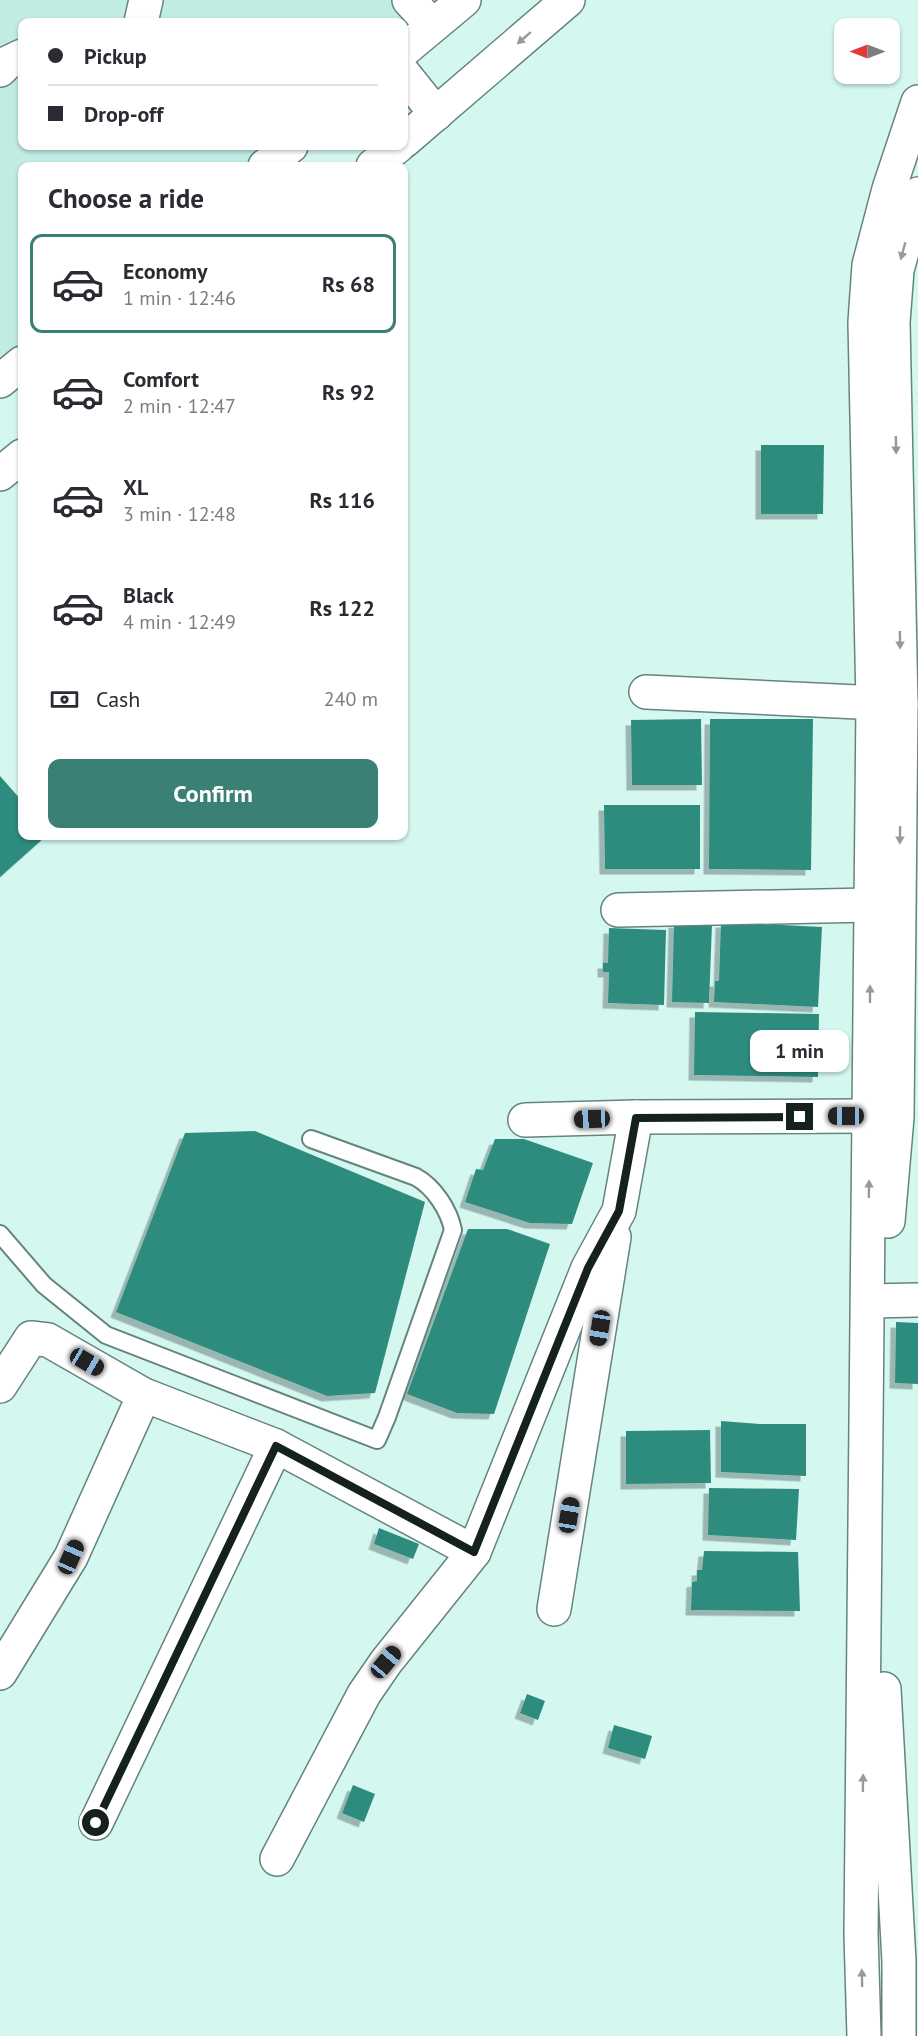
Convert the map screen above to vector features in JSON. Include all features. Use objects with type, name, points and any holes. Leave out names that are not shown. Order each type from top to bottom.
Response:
[{"type":"street","points":[[142,18],[146,0]]},
{"type":"street","points":[[409,0],[432,25]]},
{"type":"street","points":[[408,46],[464,0]]},
{"type":"street","points":[[408,136],[568,0]]},
{"type":"street","points":[[0,70],[7,63],[18,58]]},
{"type":"street","points":[[408,79],[436,114]]},
{"type":"street","points":[[864,2036],[861,1934],[874,1301],[897,1117],[887,704],[865,322],[869,265],[889,189],[918,102]]},
{"type":"street","points":[[271,162],[286,150]]},
{"type":"street","points":[[899,2036],[908,1963],[879,1585],[869,1116],[895,1029],[870,905],[887,704],[893,322],[897,270],[918,194]]},
{"type":"street","points":[[0,381],[18,366]]},
{"type":"street","points":[[0,474],[18,459]]},
{"type":"street","points":[[646,692],[887,704]]},
{"type":"street","points":[[618,910],[870,905]]},
{"type":"street","points":[[525,1120],[869,1116]]},
{"type":"street","points":[[554,1609],[636,1118]]},
{"type":"street","points":[[277,1859],[364,1694],[386,1662],[474,1552],[588,1268],[619,1211]]},
{"type":"street","points":[[874,1301],[918,1300]]},
{"type":"street","points":[[0,1386],[31,1338],[48,1340],[144,1395],[276,1446],[474,1552]]},
{"type":"street","points":[[0,1673],[71,1557],[144,1395]]},
{"type":"street","points":[[96,1823],[276,1446]]},
{"type":"lane","points":[[0,1234],[44,1285],[106,1335],[376,1440],[387,1417],[453,1230],[451,1218],[428,1184],[416,1177],[310,1139]]},
{"type":"shaded area","points":[[0,0],[469,0],[408,52],[408,18],[18,18],[18,150],[290,150],[274,162],[18,162],[18,376],[0,391]]},
{"type":"building","points":[[761,445],[824,445],[823,514],[761,514]]},
{"type":"building","points":[[701,719],[702,785],[632,785],[631,720]]},
{"type":"building","points":[[710,719],[813,719],[811,870],[709,869]]},
{"type":"building","points":[[0,776],[18,796],[18,840],[42,840],[0,877]]},
{"type":"building","points":[[604,805],[700,805],[700,869],[605,869]]},
{"type":"building","points":[[674,922],[712,924],[709,1003],[672,1002]]},
{"type":"building","points":[[721,922],[822,927],[818,1007],[714,1002],[715,981],[719,981]]},
{"type":"building","points":[[609,928],[666,930],[664,1005],[608,1003],[609,972],[603,972],[603,963],[608,963]]},
{"type":"building","points":[[695,1012],[819,1014],[818,1077],[694,1075]]},
{"type":"building","points":[[255,1131],[425,1202],[375,1393],[327,1396],[116,1312],[185,1133]]},
{"type":"building","points":[[495,1139],[524,1139],[593,1163],[572,1224],[530,1223],[465,1202],[476,1169],[483,1170]]},
{"type":"building","points":[[468,1229],[507,1229],[550,1244],[494,1414],[457,1413],[407,1394]]},
{"type":"building","points":[[896,1322],[918,1323],[918,1384],[895,1383]]},
{"type":"building","points":[[721,1421],[806,1424],[806,1476],[721,1472]]},
{"type":"building","points":[[710,1430],[711,1483],[626,1484],[626,1431]]},
{"type":"building","points":[[709,1488],[799,1489],[796,1540],[708,1535]]},
{"type":"building","points":[[379,1528],[419,1544],[413,1559],[374,1544]]},
{"type":"building","points":[[704,1551],[798,1552],[800,1611],[691,1610],[692,1582],[697,1581],[697,1570],[702,1570]]},
{"type":"building","points":[[527,1694],[545,1701],[538,1720],[520,1713]]},
{"type":"building","points":[[614,1725],[652,1736],[645,1759],[608,1748]]},
{"type":"building","points":[[353,1785],[375,1794],[364,1822],[342,1813]]},
{"type":"route","points":[[96,1823],[276,1446],[474,1552],[588,1268],[619,1211],[636,1118],[800,1117]]}]
